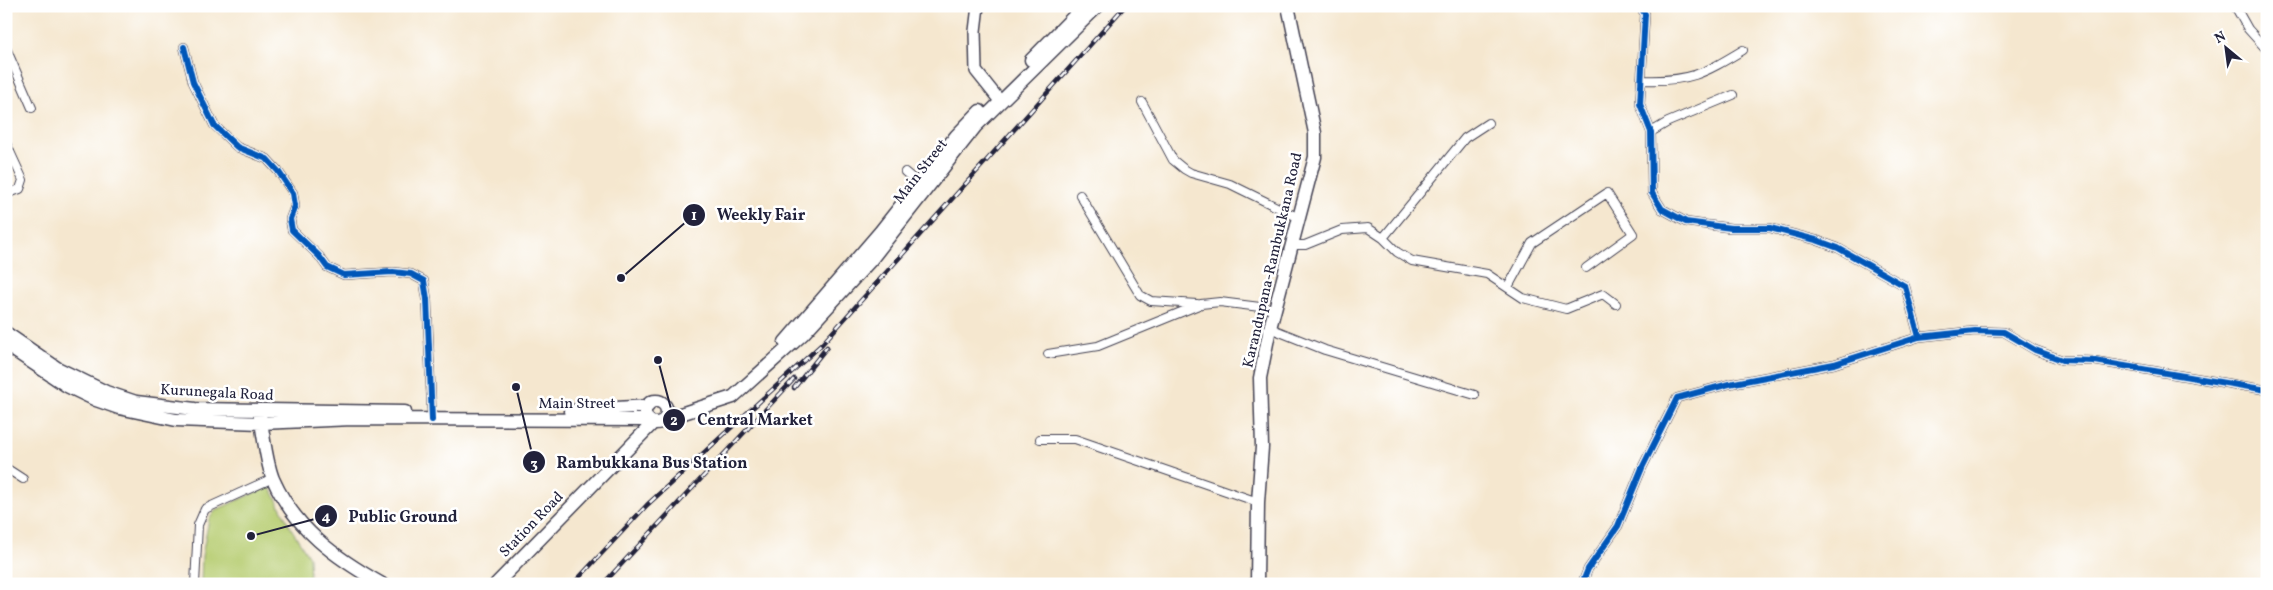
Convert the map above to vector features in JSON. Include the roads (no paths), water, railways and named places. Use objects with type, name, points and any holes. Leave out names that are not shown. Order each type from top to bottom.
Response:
[{"type":"main road","name":"Main Street","points":[[438,417],[656,421],[732,397],[803,334],[870,261],[997,99],[1084,6]]},
{"type":"main road","name":"Main Street","points":[[772,361],[796,328],[880,232],[956,136],[1098,6]]},
{"type":"main road","name":"Karandupana-Rambukkana Road","points":[[1258,584],[1258,502],[1262,447],[1260,378],[1270,328],[1315,157],[1315,133],[1288,6]]},
{"type":"main road","name":"Kurunegala Road","points":[[7,339],[67,386],[119,408],[176,420],[260,417],[360,419],[438,417]]},
{"type":"main road","points":[[656,402],[664,404],[667,414],[656,421],[646,410],[648,406],[656,402]]},
{"type":"main road","name":"Main Street","points":[[664,404],[698,409]]},
{"type":"main road","name":"Main Street","points":[[438,417],[648,406]]},
{"type":"main road","points":[[260,417],[273,478],[308,531],[321,544],[382,584]]},
{"type":"main road","name":"Station Road","points":[[496,584],[656,421]]},
{"type":"street","points":[[978,6],[975,31],[976,71],[997,99]]},
{"type":"street","points":[[1640,6],[1645,14],[1640,104],[1652,132],[1652,194],[1662,209],[1686,222],[1731,228],[1770,228],[1838,248],[1905,286],[1919,337]]},
{"type":"street","points":[[2235,6],[2248,29],[2267,50]]},
{"type":"street","points":[[184,47],[193,82],[214,126],[237,147],[267,159],[278,171],[292,193],[295,206],[290,219],[292,230],[319,256],[327,267],[344,275],[393,272],[411,274],[424,281],[438,417]]},
{"type":"street","points":[[6,48],[32,108]]},
{"type":"street","points":[[1642,80],[1669,81],[1704,74],[1743,50]]},
{"type":"street","points":[[1652,132],[1733,94]]},
{"type":"street","points":[[1142,102],[1173,160],[1184,169],[1191,173],[1230,184],[1299,218]]},
{"type":"street","points":[[1384,238],[1465,138],[1488,123]]},
{"type":"street","points":[[6,143],[23,180],[20,189],[6,194]]},
{"type":"street","points":[[905,172],[918,183]]},
{"type":"street","points":[[1508,286],[1532,243],[1607,193],[1633,234],[1586,268]]},
{"type":"street","points":[[1080,195],[1140,295],[1152,301],[1201,304],[1220,302],[1276,309]]},
{"type":"street","points":[[1292,244],[1305,245],[1342,230],[1368,228],[1384,238],[1397,252],[1412,261],[1488,274],[1523,298],[1566,309],[1603,294],[1616,304]]},
{"type":"street","points":[[1048,354],[1098,346],[1201,304]]},
{"type":"street","points":[[1270,328],[1324,350],[1475,395]]},
{"type":"street","points":[[1582,584],[1588,569],[1618,526],[1642,468],[1677,398],[1729,384],[1834,364],[1919,337],[1975,331],[2004,332],[2035,350],[2062,360],[2095,361],[2267,390]]},
{"type":"street","points":[[1040,439],[1075,439],[1258,502]]},
{"type":"street","points":[[6,468],[23,479]]},
{"type":"street","points":[[196,584],[198,525],[205,509],[273,478]]},
{"type":"railway","points":[[573,584],[647,505],[822,344],[1125,6]]},
{"type":"railway","points":[[794,388],[827,347]]},
{"type":"railway","points":[[603,584],[794,379]]},
{"type":"place","name":"Weekly Fair","points":[[621,278]]},
{"type":"place","name":"Central Market","points":[[658,360]]},
{"type":"place","name":"Rambukkana Bus Station","points":[[516,387]]},
{"type":"place","name":"Public Ground","points":[[251,536]]}]
